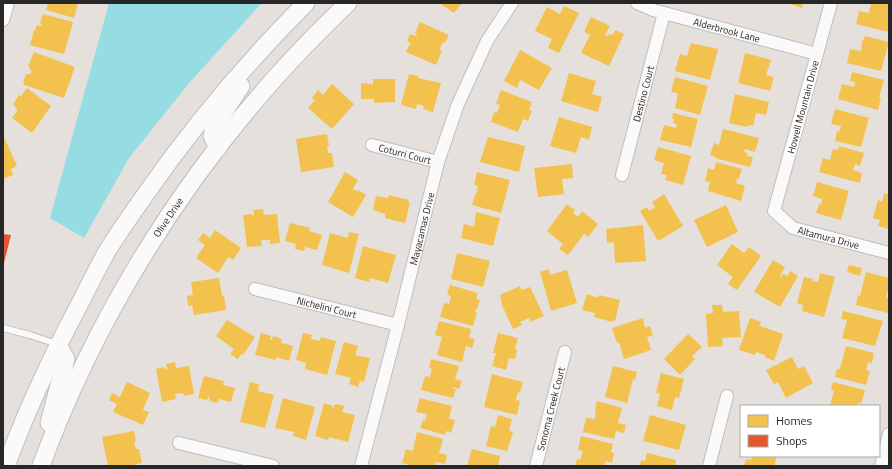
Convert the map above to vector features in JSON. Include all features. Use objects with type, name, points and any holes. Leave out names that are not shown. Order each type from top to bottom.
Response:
[{"type":"main road","points":[[6,466],[15,440],[38,386],[106,253],[153,184],[201,119],[243,69],[306,3]]},
{"type":"main road","name":"Olive Drive","points":[[41,466],[73,388],[102,330],[127,285],[169,216],[218,148],[275,78],[310,40],[348,3]]},
{"type":"main road","points":[[218,148],[212,136],[214,127],[272,37]]},
{"type":"main road","points":[[38,466],[66,359],[58,345]]},
{"type":"street","points":[[3,20],[8,3]]},
{"type":"street","name":"Mayacamas Drive","points":[[361,466],[398,325],[438,162],[458,104],[487,41],[512,3]]},
{"type":"street","name":"Alderbrook Lane","points":[[637,3],[664,13],[817,54]]},
{"type":"street","name":"Howell Mountain Drive","points":[[774,211],[831,3]]},
{"type":"street","name":"Destino Court","points":[[622,175],[664,13]]},
{"type":"street","name":"Coturri Court","points":[[372,145],[438,162]]},
{"type":"street","name":"Altamura Drive","points":[[774,211],[793,228],[889,253]]},
{"type":"street","name":"Nichelini Court","points":[[255,289],[398,325]]},
{"type":"street","name":"Sonoma Creek Court","points":[[536,466],[565,352]]},
{"type":"street","points":[[709,466],[727,396]]},
{"type":"street","points":[[881,466],[889,434]]},
{"type":"street","points":[[179,443],[273,466]]},
{"type":"lane","points":[[3,328],[30,335],[58,345]]},
{"type":"water","points":[[109,3],[262,3],[190,82],[129,158],[84,238],[50,218]]},
{"type":"building: Homes","points":[[48,3],[78,3],[74,18],[46,10]]},
{"type":"building: Homes","points":[[439,3],[462,3],[454,13]]},
{"type":"building: Homes","points":[[787,3],[803,3],[802,8]]},
{"type":"building: Homes","points":[[871,3],[889,4],[889,32],[856,24],[859,11],[869,13]]},
{"type":"building: Homes","points":[[564,6],[579,13],[559,53],[548,48],[552,39],[535,31],[547,7],[560,14]]},
{"type":"building: Homes","points":[[43,14],[73,22],[64,54],[30,45],[34,30],[37,25],[41,26],[42,24],[40,23]]},
{"type":"building: Homes","points":[[591,17],[610,26],[605,35],[613,35],[615,30],[624,34],[609,66],[581,53],[590,35],[584,32]]},
{"type":"building: Homes","points":[[420,22],[449,35],[439,50],[442,51],[436,65],[406,52],[410,44],[412,44],[407,41],[410,34],[416,36],[417,34],[415,33]]},
{"type":"building: Homes","points":[[865,36],[889,42],[881,71],[847,63],[850,49],[861,51],[862,41]]},
{"type":"building: Homes","points":[[691,43],[718,49],[710,80],[675,71],[680,54],[687,56]]},
{"type":"building: Homes","points":[[520,50],[552,68],[539,90],[520,80],[517,88],[504,81]]},
{"type":"building: Homes","points":[[34,52],[75,67],[64,98],[24,85],[23,83],[26,74],[30,74],[32,70],[29,69],[30,67],[28,66]]},
{"type":"building: Homes","points":[[745,53],[771,60],[766,75],[774,77],[770,91],[738,83]]},
{"type":"building: Homes","points":[[852,72],[884,80],[879,98],[881,98],[878,110],[838,99],[842,84],[854,87],[855,82],[850,81]]},
{"type":"building: Homes","points":[[569,73],[596,81],[592,94],[602,97],[598,112],[561,101]]},
{"type":"building: Homes","points":[[409,74],[418,76],[418,78],[441,83],[433,112],[423,109],[424,106],[417,104],[416,109],[401,105]]},
{"type":"building: Homes","points":[[675,77],[708,86],[700,115],[675,108],[678,93],[671,92]]},
{"type":"building: Homes","points":[[373,79],[395,79],[395,102],[374,103],[374,99],[361,99],[361,83],[373,84]]},
{"type":"building: Homes","points":[[332,84],[354,104],[332,129],[308,108],[314,101],[317,102],[312,98],[318,90],[323,95]]},
{"type":"building: Homes","points":[[27,88],[51,106],[32,133],[12,118],[18,110],[13,104],[19,95],[21,96]]},
{"type":"building: Homes","points":[[501,90],[532,102],[529,110],[532,111],[528,121],[523,119],[518,132],[491,122],[494,112],[497,113],[500,105],[496,104]]},
{"type":"building: Homes","points":[[735,94],[769,102],[766,115],[756,113],[753,126],[748,125],[747,127],[729,123]]},
{"type":"building: Homes","points":[[835,109],[869,118],[861,147],[835,141],[837,131],[839,132],[841,126],[831,124]]},
{"type":"building: Homes","points":[[673,113],[698,119],[691,147],[660,140],[664,125],[676,128],[677,125],[673,123],[674,119],[672,119]]},
{"type":"building: Homes","points":[[559,117],[592,127],[589,140],[581,137],[576,153],[550,146]]},
{"type":"building: Homes","points":[[723,129],[759,138],[755,152],[745,149],[744,152],[748,153],[747,156],[753,157],[750,167],[715,158],[716,157],[710,155],[714,143],[719,145]]},
{"type":"building: Homes","points":[[327,134],[329,146],[327,146],[328,153],[332,153],[334,167],[301,172],[296,139]]},
{"type":"building: Homes","points":[[3,135],[17,166],[11,169],[13,175],[3,179]]},
{"type":"building: Homes","points":[[488,137],[525,146],[519,172],[480,162]]},
{"type":"building: Homes","points":[[839,146],[864,153],[860,166],[855,164],[853,170],[862,173],[860,183],[819,172],[823,158],[830,160],[833,149],[838,150]]},
{"type":"building: Homes","points":[[658,147],[691,156],[683,185],[665,180],[667,175],[661,174],[664,163],[654,160]]},
{"type":"building: Homes","points":[[716,162],[742,169],[736,183],[745,186],[741,201],[708,191],[710,182],[705,181],[708,168],[714,170]]},
{"type":"building: Homes","points":[[572,164],[573,178],[562,179],[564,194],[538,197],[534,168]]},
{"type":"building: Homes","points":[[345,172],[358,180],[353,189],[366,195],[353,217],[328,202]]},
{"type":"building: Homes","points":[[477,172],[510,180],[501,213],[472,205],[478,186],[474,185]]},
{"type":"building: Homes","points":[[817,182],[849,191],[841,220],[816,213],[819,204],[821,205],[822,199],[813,196]]},
{"type":"building: Homes","points":[[884,193],[889,194],[889,229],[878,226],[880,220],[873,218],[878,200],[882,202]]},
{"type":"building: Homes","points":[[664,194],[683,226],[658,241],[640,211],[647,207],[649,211],[655,207],[652,202]]},
{"type":"building: Homes","points":[[389,195],[409,200],[408,203],[410,203],[405,223],[385,218],[385,214],[373,210],[376,196],[388,198]]},
{"type":"building: Homes","points":[[567,204],[575,210],[573,213],[578,217],[582,211],[598,224],[588,237],[584,234],[568,255],[559,249],[563,244],[547,231]]},
{"type":"building: Homes","points":[[726,205],[738,232],[707,247],[694,220]]},
{"type":"building: Homes","points":[[263,209],[264,215],[277,214],[280,243],[270,244],[270,240],[261,240],[262,246],[247,247],[243,215],[252,214],[252,216],[254,215],[253,210]]},
{"type":"building: Homes","points":[[476,212],[500,218],[493,246],[461,238],[464,224],[474,227]]},
{"type":"building: Homes","points":[[290,223],[310,228],[309,231],[322,235],[317,250],[305,247],[304,251],[295,249],[296,244],[285,241]]},
{"type":"building: Homes","points":[[643,225],[646,261],[615,263],[614,242],[607,243],[606,229]]},
{"type":"building: Homes","points":[[215,230],[241,248],[233,260],[228,257],[218,273],[196,258],[205,245],[198,240],[203,233],[210,238]]},
{"type":"building: Homes","points":[[349,232],[359,234],[349,273],[322,265],[330,233],[348,238]]},
{"type":"building: Homes","points":[[732,244],[744,253],[749,247],[761,256],[737,290],[728,284],[733,277],[717,265]]},
{"type":"building: Homes","points":[[363,246],[396,255],[388,283],[370,278],[369,282],[355,278]]},
{"type":"building: Homes","points":[[457,253],[490,261],[483,287],[451,279]]},
{"type":"building: Homes","points":[[773,260],[785,267],[780,276],[781,277],[783,274],[788,276],[790,271],[798,276],[780,307],[754,292]]},
{"type":"building: Homes","points":[[849,265],[862,268],[860,276],[847,272]]},
{"type":"building: Homes","points":[[549,269],[550,275],[567,270],[577,303],[551,311],[540,272]]},
{"type":"building: Homes","points":[[866,272],[889,278],[889,288],[886,297],[889,298],[888,313],[856,305],[858,295],[860,296]]},
{"type":"building: Homes","points":[[820,273],[835,277],[824,317],[802,311],[803,305],[797,303],[804,277],[818,282]]},
{"type":"building: Homes","points":[[219,278],[226,310],[194,315],[192,306],[194,305],[188,306],[187,296],[193,295],[191,282]]},
{"type":"building: Homes","points":[[450,285],[478,293],[476,299],[480,300],[475,312],[477,313],[473,326],[440,317],[444,303],[449,304],[451,296],[447,294]]},
{"type":"building: Homes","points":[[520,286],[522,290],[530,287],[544,316],[530,322],[529,318],[520,322],[522,325],[513,329],[501,303],[500,295]]},
{"type":"building: Homes","points":[[587,294],[598,298],[599,295],[620,300],[615,321],[613,320],[612,322],[594,317],[595,313],[582,310]]},
{"type":"building: Homes","points":[[712,305],[722,305],[723,312],[739,311],[741,337],[722,338],[723,346],[708,347],[706,314],[713,313]]},
{"type":"building: Homes","points":[[843,311],[883,321],[875,346],[842,338],[847,320],[841,319]]},
{"type":"building: Homes","points":[[643,318],[645,328],[650,326],[653,335],[647,337],[651,350],[624,359],[619,342],[617,343],[612,328]]},
{"type":"building: Homes","points":[[750,318],[761,322],[760,326],[783,334],[774,361],[765,357],[765,355],[756,352],[755,355],[739,350]]},
{"type":"building: Homes","points":[[227,320],[255,337],[243,355],[241,354],[238,359],[230,354],[234,349],[216,336]]},
{"type":"building: Homes","points":[[439,321],[471,329],[469,338],[475,339],[472,348],[466,346],[462,362],[437,355],[442,337],[435,335]]},
{"type":"building: Homes","points":[[261,333],[271,336],[270,340],[272,340],[273,336],[282,339],[281,343],[293,346],[289,361],[276,357],[276,360],[255,355]]},
{"type":"building: Homes","points":[[303,333],[312,335],[311,339],[320,341],[321,337],[336,341],[327,375],[305,369],[306,363],[296,360]]},
{"type":"building: Homes","points":[[498,333],[518,338],[515,349],[517,350],[515,359],[509,358],[506,370],[492,366],[496,353],[493,353]]},
{"type":"building: Homes","points":[[688,334],[702,347],[692,356],[695,359],[680,375],[664,359]]},
{"type":"building: Homes","points":[[344,342],[358,346],[355,355],[370,358],[364,382],[360,381],[358,387],[349,384],[351,378],[335,374]]},
{"type":"building: Homes","points":[[846,346],[874,353],[872,363],[868,362],[866,370],[870,371],[866,385],[835,377],[837,369],[840,369]]},
{"type":"building: Homes","points":[[792,357],[798,369],[804,366],[813,383],[786,398],[778,382],[774,384],[766,370]]},
{"type":"building: Homes","points":[[431,359],[459,366],[455,379],[462,381],[459,389],[453,387],[453,389],[456,389],[453,398],[421,390],[425,376],[430,377],[432,369],[429,368]]},
{"type":"building: Homes","points":[[175,362],[176,368],[189,366],[194,394],[184,396],[183,393],[175,394],[176,399],[162,402],[156,369],[164,367],[167,369],[166,364]]},
{"type":"building: Homes","points":[[613,366],[637,372],[635,380],[633,379],[627,403],[605,397]]},
{"type":"building: Homes","points":[[661,373],[684,379],[679,398],[675,397],[672,410],[657,406],[660,394],[656,393]]},
{"type":"building: Homes","points":[[492,374],[523,382],[516,400],[520,401],[517,415],[484,407]]},
{"type":"building: Homes","points":[[204,376],[224,381],[223,385],[235,388],[231,402],[219,399],[218,403],[209,401],[210,397],[208,397],[207,400],[198,398]]},
{"type":"building: Homes","points":[[127,382],[150,393],[143,410],[149,412],[143,425],[113,412],[117,404],[109,400],[112,393],[120,397]]},
{"type":"building: Homes","points":[[250,382],[259,384],[258,391],[274,395],[265,428],[240,422]]},
{"type":"building: Homes","points":[[833,382],[865,390],[861,404],[830,405],[834,391],[831,390]]},
{"type":"building: Homes","points":[[283,398],[315,407],[306,440],[293,436],[294,432],[275,428]]},
{"type":"building: Homes","points":[[420,398],[452,406],[449,419],[455,420],[451,433],[446,431],[445,435],[420,428],[423,420],[425,421],[427,414],[416,412]]},
{"type":"building: Homes","points":[[597,401],[622,408],[618,423],[626,425],[624,433],[616,431],[614,439],[583,432],[586,418],[595,419]]},
{"type":"building: Homes","points":[[324,403],[333,406],[332,409],[335,404],[344,406],[342,412],[355,415],[348,442],[329,437],[328,440],[315,436]]},
{"type":"building: Homes","points":[[498,415],[512,419],[509,431],[513,432],[507,451],[486,446],[491,426],[495,427]]},
{"type":"building: Homes","points":[[650,415],[686,425],[679,450],[643,441]]},
{"type":"building: Homes","points":[[134,431],[136,441],[134,442],[136,449],[139,449],[142,463],[128,466],[108,466],[102,437]]},
{"type":"building: Homes","points":[[417,432],[443,439],[439,453],[447,455],[445,464],[436,462],[435,466],[414,466],[402,463],[406,449],[413,451]]},
{"type":"building: Homes","points":[[581,436],[613,444],[611,452],[614,453],[612,463],[606,461],[604,466],[575,466],[577,459],[580,460],[583,451],[578,450]]},
{"type":"building: Homes","points":[[472,449],[500,456],[498,466],[467,466]]},
{"type":"building: Homes","points":[[647,453],[676,460],[675,466],[640,466],[641,460],[645,461]]},
{"type":"building: Homes","points":[[752,457],[777,457],[774,466],[744,466],[746,459],[751,460]]},
{"type":"building: Shops","points":[[3,234],[11,235],[4,263],[3,263]]}]
